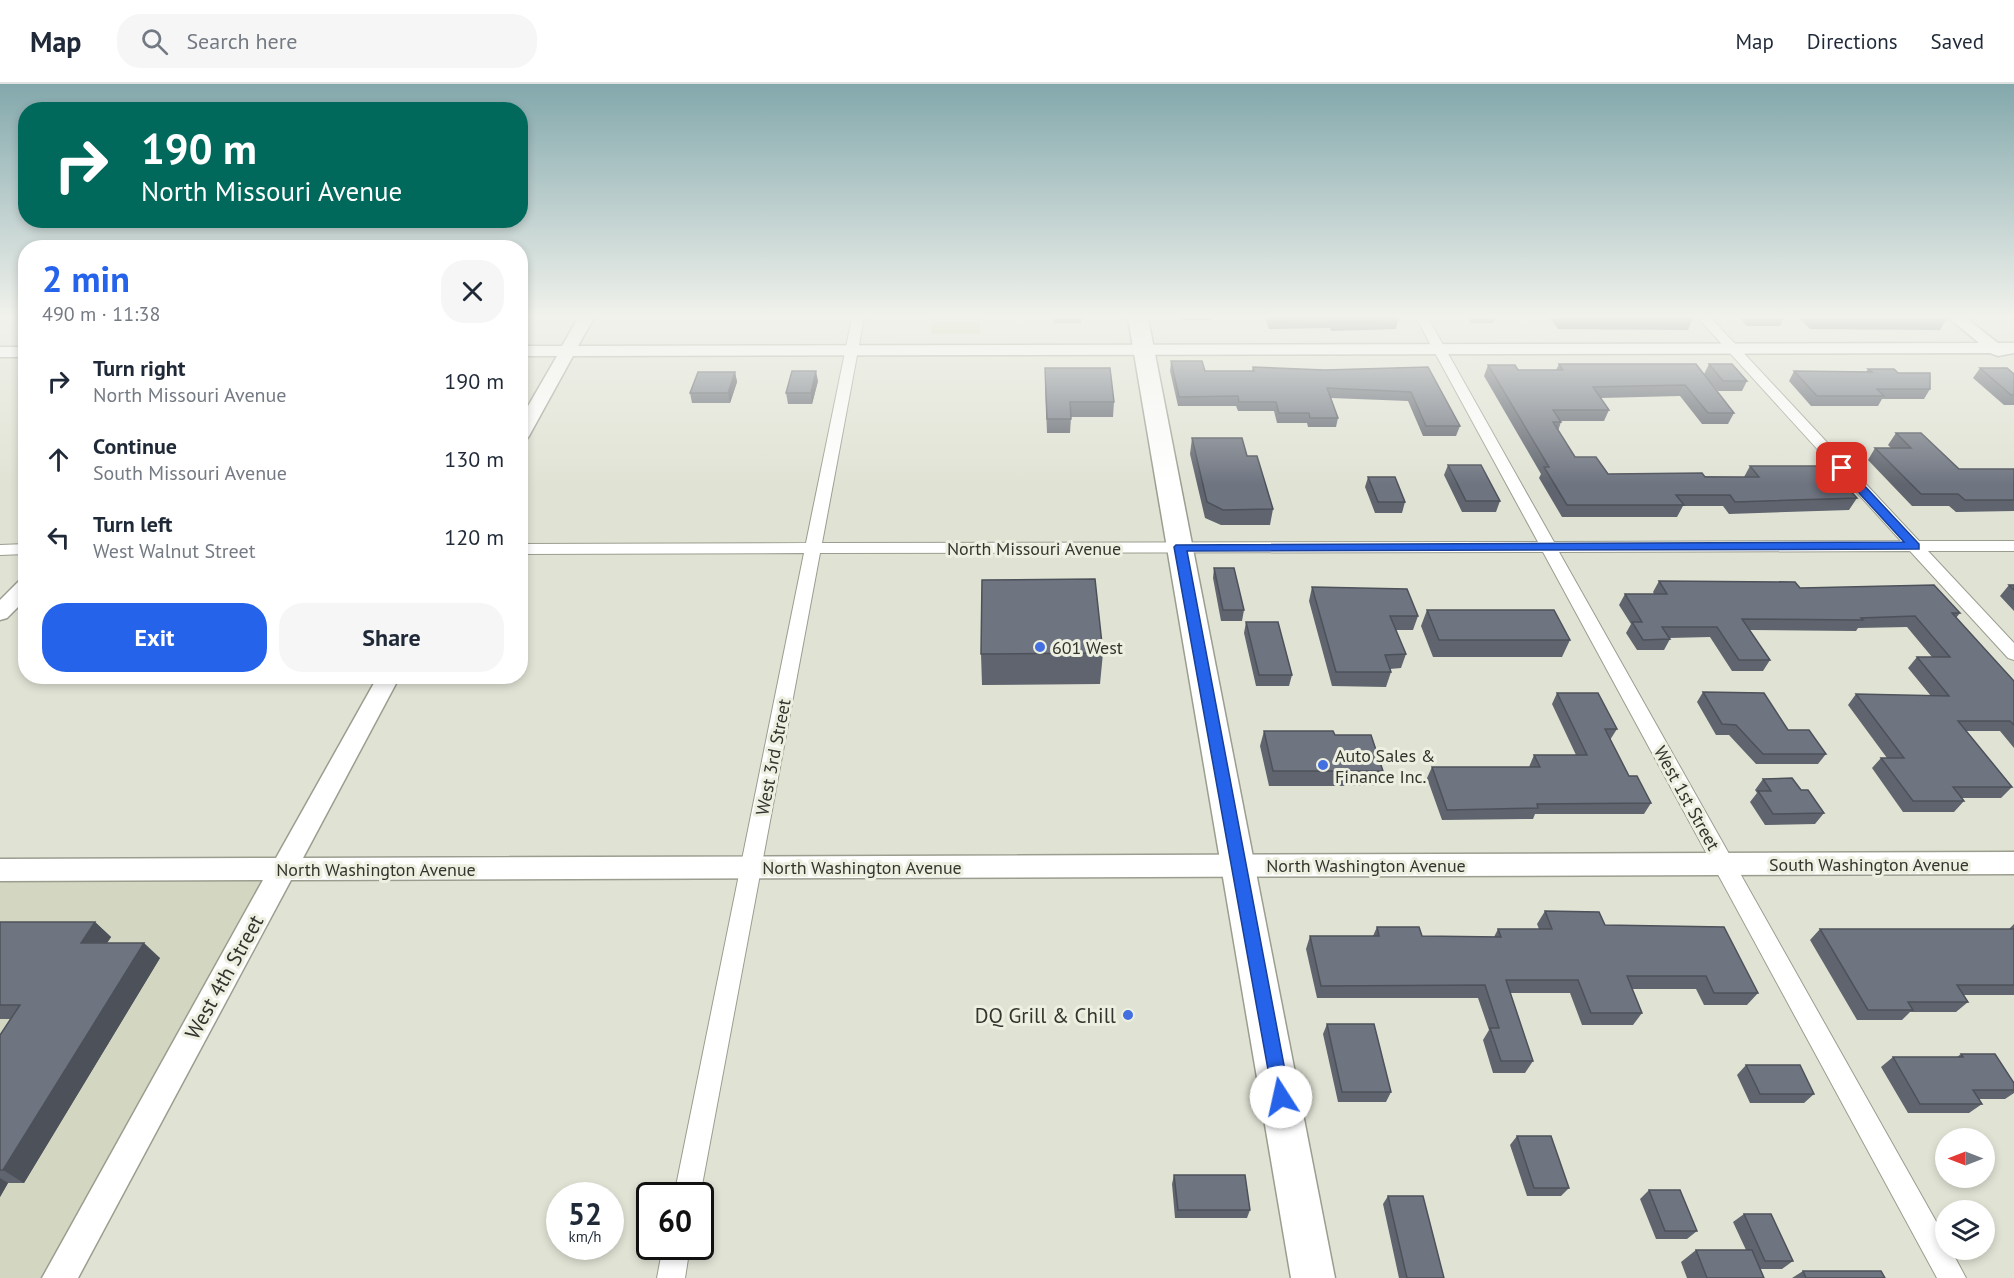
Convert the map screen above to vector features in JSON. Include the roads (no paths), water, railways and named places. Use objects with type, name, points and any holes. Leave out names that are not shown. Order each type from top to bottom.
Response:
[{"type":"main road","points":[[1148,374],[1313,1278]]},
{"type":"street","points":[[528,422],[555,374]]},
{"type":"street","name":"West 3rd Street","points":[[690,1182],[848,374]]},
{"type":"street","name":"West 1st Street","points":[[1453,374],[1952,1278]]},
{"type":"street","points":[[1756,374],[2014,654]]},
{"type":"street","name":"North Missouri Avenue","points":[[528,549],[2014,546]]},
{"type":"street","points":[[0,550],[18,549]]},
{"type":"street","points":[[0,613],[18,594]]},
{"type":"street","name":"West 4th Street","points":[[59,1278],[385,684]]},
{"type":"street","name":"South Washington Avenue","points":[[1723,864],[2014,863]]},
{"type":"street","name":"North Washington Avenue","points":[[0,870],[1723,864]]},
{"type":"street","points":[[671,1278],[674,1260]]},
{"type":"place","name":"601 West","points":[[1040,647]]},
{"type":"place","name":"Auto Sales & Finance Inc.","points":[[1323,765]]},
{"type":"place","name":"DQ Grill & Chill","points":[[1128,1015]]}]
